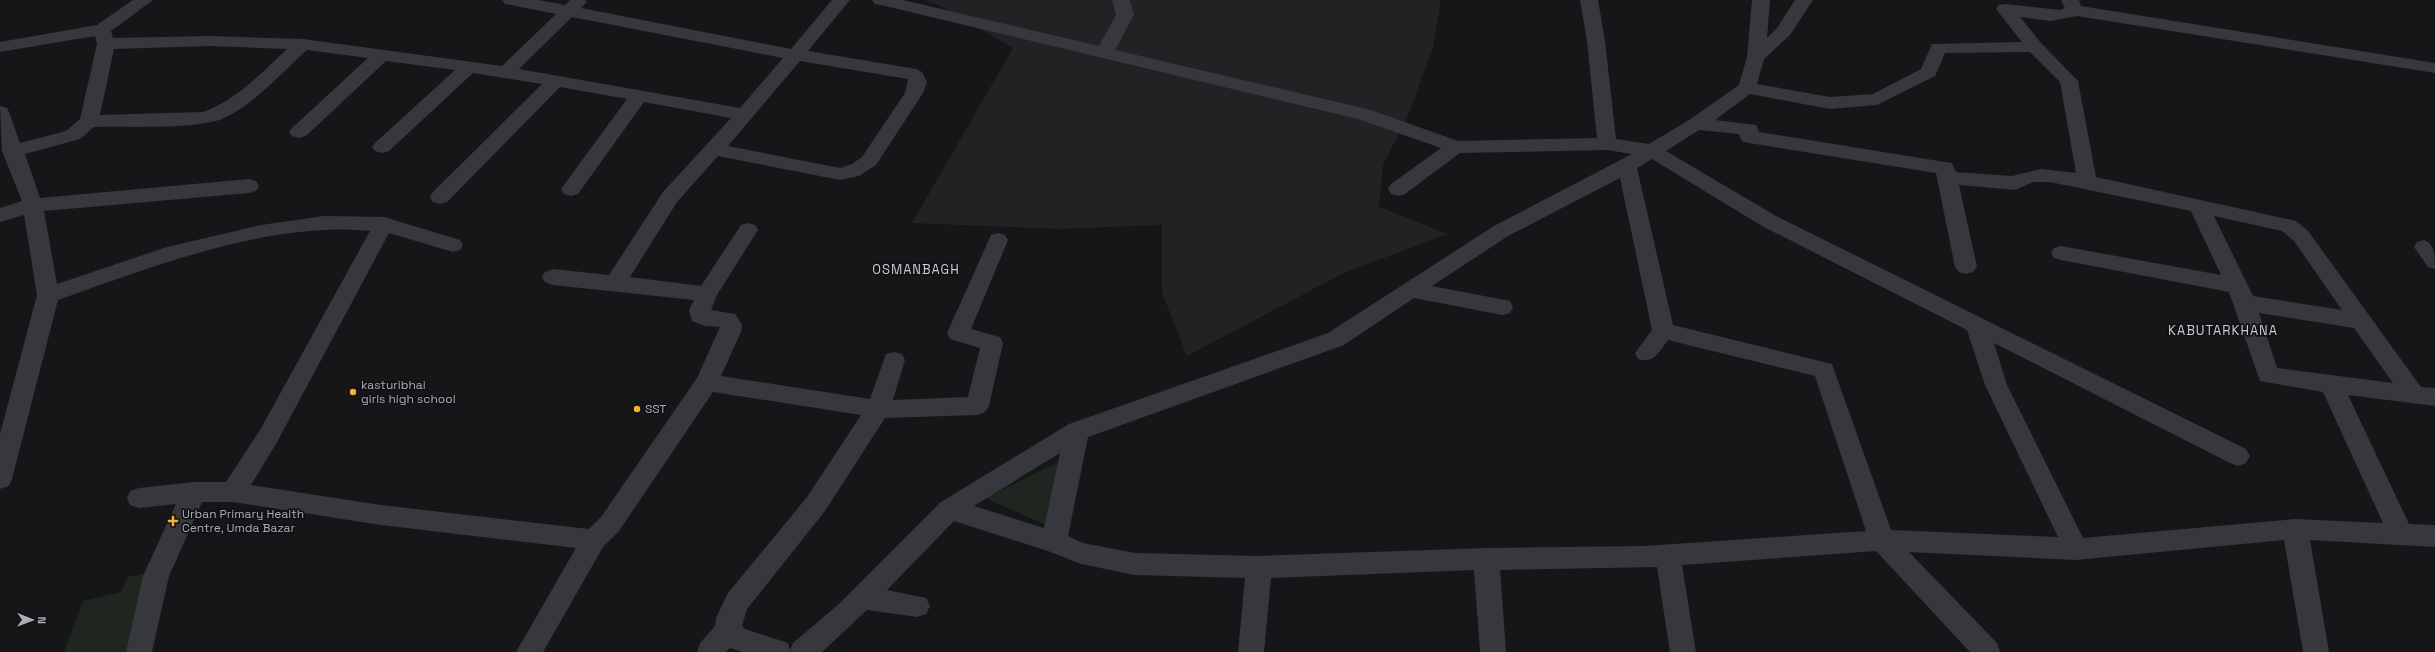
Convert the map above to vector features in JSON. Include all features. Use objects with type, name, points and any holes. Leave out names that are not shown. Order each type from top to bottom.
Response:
[{"type":"street","points":[[12,151],[73,135],[89,121],[104,36],[144,0]]},
{"type":"street","points":[[511,0],[575,5],[796,55],[910,73],[916,76],[918,82],[914,92],[869,161],[862,168],[851,172],[840,174],[714,149]]},
{"type":"street","points":[[615,283],[670,197],[745,115],[841,0]]},
{"type":"street","points":[[881,0],[1364,114],[1456,147],[1607,144],[1652,151],[1769,220],[2238,456]]},
{"type":"street","points":[[1104,53],[1125,15],[1121,0]]},
{"type":"street","points":[[1589,0],[1596,41],[1607,144]]},
{"type":"street","points":[[803,652],[861,598],[950,509],[1077,431],[1336,339],[1501,231],[1627,166],[1696,124],[1747,88],[1756,57],[1760,0]]},
{"type":"street","points":[[1756,57],[1784,31],[1804,0]]},
{"type":"street","points":[[506,72],[575,5]]},
{"type":"street","points":[[2087,182],[2069,81],[2035,47],[2005,9],[2060,16],[2070,15],[2072,5],[2435,68]]},
{"type":"street","points":[[0,47],[104,36],[303,44],[506,72],[745,115]]},
{"type":"street","points":[[89,121],[205,118],[215,116],[231,107],[303,44]]},
{"type":"street","points":[[1747,88],[1830,103],[1877,99],[1929,72],[1938,48],[2035,47]]},
{"type":"street","points":[[299,132],[382,55]]},
{"type":"street","points":[[382,147],[469,67]]},
{"type":"street","points":[[440,197],[556,81]]},
{"type":"street","points":[[571,189],[639,96]]},
{"type":"street","points":[[0,112],[12,151],[33,205],[48,295],[0,479]]},
{"type":"street","points":[[1696,124],[1749,129],[1749,137],[1945,168],[1966,267]]},
{"type":"street","points":[[1398,189],[1456,147]]},
{"type":"street","points":[[1627,166],[1663,331]]},
{"type":"street","points":[[1947,178],[2015,183],[2025,176],[2041,174],[2087,182],[2200,208],[2288,226],[2301,236],[2362,321],[2424,396]]},
{"type":"street","points":[[0,215],[33,205],[248,186]]},
{"type":"street","points":[[2200,208],[2234,285],[2245,304],[2268,375],[2424,396]]},
{"type":"street","points":[[48,295],[167,254],[261,232],[324,223],[384,224],[453,246]]},
{"type":"street","points":[[233,492],[268,437],[384,224]]},
{"type":"street","points":[[529,652],[594,540],[610,524],[707,382],[730,332],[731,325],[727,320],[705,318],[700,315],[700,310],[707,294],[748,230]]},
{"type":"street","points":[[707,382],[878,409],[978,406],[992,343],[958,334],[998,240]]},
{"type":"street","points":[[2061,253],[2234,285]]},
{"type":"street","points":[[553,277],[707,294]]},
{"type":"street","points":[[1412,290],[1502,307]]},
{"type":"street","points":[[2245,304],[2362,321]]},
{"type":"street","points":[[1976,323],[1996,385],[2076,549]]},
{"type":"street","points":[[1646,353],[1663,331]]},
{"type":"street","points":[[1663,331],[1824,370],[1882,540],[1987,652]]},
{"type":"street","points":[[710,652],[728,630],[729,618],[737,601],[816,504],[878,409],[894,360]]},
{"type":"street","points":[[2331,384],[2401,534]]},
{"type":"street","points":[[1054,542],[1077,431]]},
{"type":"street","points":[[139,652],[156,576],[194,492]]},
{"type":"street","points":[[139,498],[194,492],[233,492],[381,515],[594,540]]},
{"type":"street","points":[[950,509],[1054,542],[1081,553],[1135,564],[1259,567],[1486,559],[1668,556],[1882,540],[2076,549],[2295,529],[2435,536]]},
{"type":"street","points":[[2295,529],[2316,652]]},
{"type":"street","points":[[1668,556],[1683,652]]},
{"type":"street","points":[[1486,559],[1493,652]]},
{"type":"street","points":[[1251,652],[1259,567]]},
{"type":"street","points":[[861,598],[916,606]]},
{"type":"street","points":[[728,630],[736,638],[778,652]]},
{"type":"shaded area","points":[[924,0],[1441,0],[1433,47],[1408,116],[1383,165],[1379,207],[1447,234],[1344,273],[1187,356],[1162,293],[1162,225],[1059,229],[912,223],[1013,48],[939,5]]},
{"type":"shaded area","points":[[1081,451],[1064,533],[985,498]]},
{"type":"shaded area","points":[[152,572],[127,652],[64,652],[83,601],[121,592],[128,577]]},
{"type":"place","name":"kasturibhai girls high school","points":[[353,392]]},
{"type":"place","name":"SST","points":[[637,409]]},
{"type":"place","name":"Urban Primary Health Centre, Umda Bazar","points":[[173,521]]},
{"type":"district","name":"OSMANBAGH","points":[[916,269]]},
{"type":"district","name":"KABUTARKHANA","points":[[2223,330]]}]
